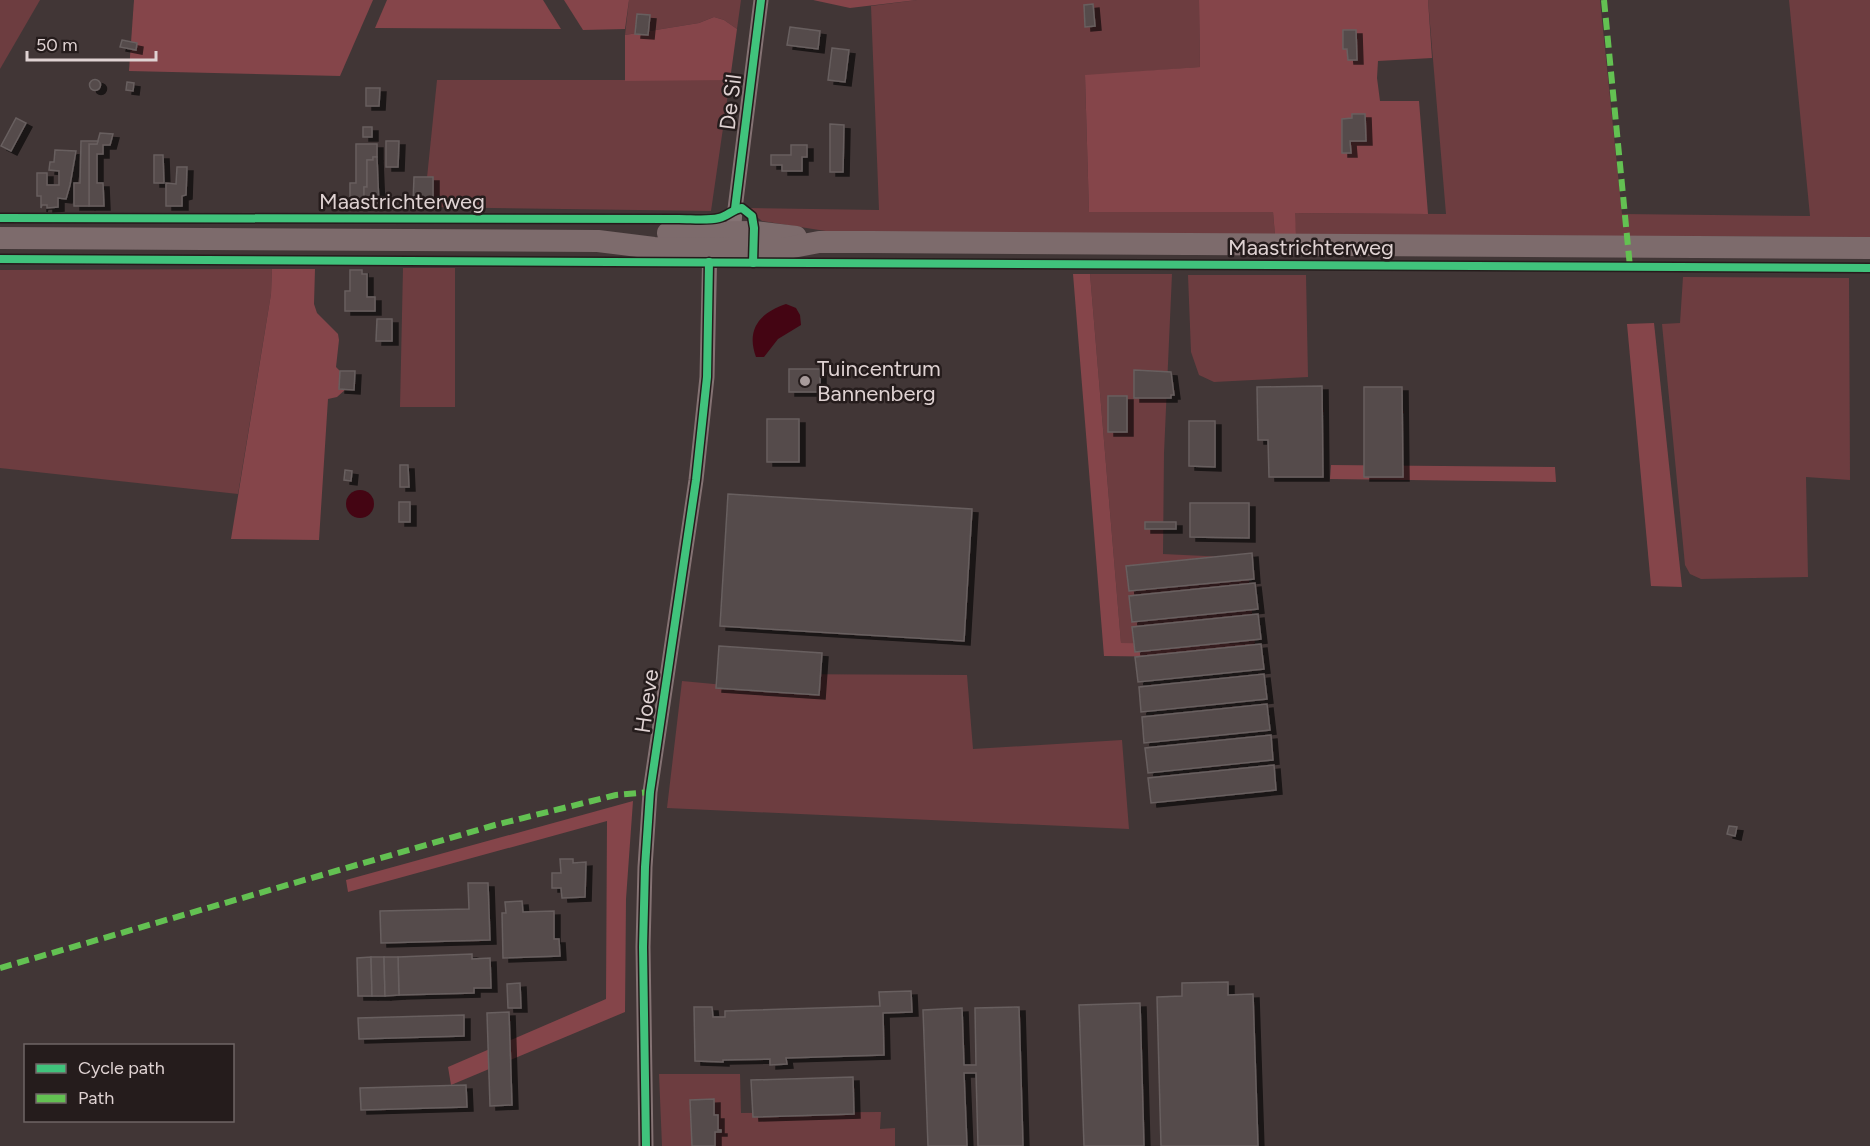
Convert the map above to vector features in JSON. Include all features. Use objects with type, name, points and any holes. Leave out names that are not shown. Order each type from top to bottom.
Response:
[{"type":"main road","name":"Maastrichterweg","points":[[0,238],[598,242],[654,248],[710,248],[733,241],[784,234],[819,242],[1870,248]]},
{"type":"street","name":"De Sil","points":[[733,241],[761,0]]},
{"type":"street","name":"Hoeve","points":[[646,1146],[643,947],[650,802],[696,480],[706,377],[710,248]]},
{"type":"shaded area","points":[[0,0],[40,0],[0,69]]},
{"type":"shaded area","points":[[134,0],[373,0],[340,76],[129,71]]},
{"type":"shaded area","points":[[387,0],[543,0],[561,29],[375,28]]},
{"type":"shaded area","points":[[564,0],[629,0],[625,29],[583,30]]},
{"type":"shaded area","points":[[629,0],[741,0],[737,29],[724,20],[714,17],[699,23],[625,35]]},
{"type":"shaded area","points":[[813,0],[917,0],[850,8]]},
{"type":"shaded area","points":[[917,0],[1199,0],[1200,67],[1085,76],[1089,211],[1273,212],[1275,235],[832,232],[762,221],[746,208],[879,210],[871,6]]},
{"type":"shaded area","points":[[1199,0],[1428,0],[1432,58],[1378,61],[1377,78],[1380,101],[1419,101],[1428,214],[1295,213],[1296,235],[1275,235],[1273,212],[1089,212],[1085,75],[1200,67]]},
{"type":"shaded area","points":[[1428,0],[1600,0],[1622,214],[1810,216],[1789,0],[1870,0],[1870,237],[1296,235],[1294,213],[1446,214]]},
{"type":"shaded area","points":[[714,17],[724,20],[737,29],[730,80],[625,81],[625,35],[699,23]]},
{"type":"shaded area","points":[[437,80],[730,80],[711,211],[424,207]]},
{"type":"shaded area","points":[[403,268],[455,268],[455,407],[400,407]]},
{"type":"shaded area","points":[[272,269],[271,294],[238,494],[0,468],[0,270]]},
{"type":"shaded area","points":[[272,269],[315,269],[314,304],[317,313],[338,334],[336,367],[345,376],[346,389],[337,397],[328,399],[319,540],[231,539],[271,294]]},
{"type":"shaded area","points":[[1073,274],[1090,274],[1121,643],[1255,644],[1256,658],[1104,656]]},
{"type":"shaded area","points":[[1090,274],[1172,274],[1164,453],[1163,554],[1247,558],[1255,644],[1121,643]]},
{"type":"shaded area","points":[[1188,275],[1306,275],[1308,377],[1214,382],[1199,375],[1191,352]]},
{"type":"shaded area","points":[[1683,277],[1849,278],[1850,480],[1806,477],[1808,577],[1701,579],[1690,574],[1685,565],[1662,324],[1680,323]]},
{"type":"shaded area","points":[[786,304],[796,308],[800,315],[801,325],[778,339],[764,357],[756,357],[753,339],[757,324],[769,312]]},
{"type":"shaded area","points":[[1654,323],[1682,587],[1651,586],[1627,324]]},
{"type":"shaded area","points":[[1331,465],[1555,467],[1556,482],[1330,479]]},
{"type":"shaded area","points":[[360,490],[370,494],[374,504],[370,514],[360,518],[350,514],[346,504],[350,494]]},
{"type":"shaded area","points":[[769,674],[967,675],[973,749],[1122,740],[1129,829],[667,808],[682,681],[767,689]]},
{"type":"shaded area","points":[[633,801],[626,899],[625,1012],[451,1085],[448,1067],[606,999],[607,821],[348,892],[346,880]]},
{"type":"shaded area","points":[[659,1074],[740,1074],[741,1113],[881,1112],[880,1129],[895,1128],[895,1146],[662,1146]]},
{"type":"building","points":[[1093,4],[1095,26],[1085,27],[1084,5]]},
{"type":"building","points":[[637,14],[650,15],[648,35],[635,34]]},
{"type":"building","points":[[790,27],[820,31],[818,49],[787,45]]},
{"type":"building","points":[[1343,30],[1356,30],[1357,60],[1348,60],[1347,49],[1343,49]]},
{"type":"building","points":[[122,40],[137,43],[136,50],[120,47]]},
{"type":"building","points":[[832,48],[849,50],[845,82],[828,80]]},
{"type":"building","points":[[95,80],[99,81],[99,89],[95,90],[91,89],[90,85],[91,81]]},
{"type":"building","points":[[127,82],[134,83],[133,91],[126,90]]},
{"type":"building","points":[[366,88],[380,88],[379,106],[366,106]]},
{"type":"building","points":[[1352,114],[1365,114],[1366,141],[1350,141],[1351,153],[1342,153],[1342,119],[1352,118]]},
{"type":"building","points":[[16,118],[26,123],[11,151],[1,146]]},
{"type":"building","points":[[830,124],[844,125],[843,172],[830,172]]},
{"type":"building","points":[[363,127],[372,127],[372,137],[363,137]]},
{"type":"building","points":[[100,133],[113,134],[110,145],[103,145],[103,154],[97,154],[97,183],[103,183],[104,206],[89,206],[89,144],[97,144]]},
{"type":"building","points":[[81,141],[98,141],[97,144],[89,144],[89,206],[74,206],[74,183],[80,183]]},
{"type":"building","points":[[386,141],[399,141],[398,167],[386,167]]},
{"type":"building","points":[[356,144],[377,144],[377,157],[367,160],[364,206],[350,206],[350,183],[356,183]]},
{"type":"building","points":[[791,145],[807,145],[807,157],[802,157],[802,171],[782,171],[782,165],[771,165],[771,155],[791,155]]},
{"type":"building","points":[[55,150],[76,151],[70,185],[66,199],[58,198],[58,207],[47,208],[47,205],[42,205],[41,208],[41,196],[37,196],[37,173],[47,173],[47,185],[59,185],[59,171],[49,170],[50,162],[54,162]]},
{"type":"building","points":[[154,155],[163,155],[164,183],[154,183]]},
{"type":"building","points":[[373,157],[377,157],[379,206],[364,206],[367,160],[373,160]]},
{"type":"building","points":[[177,167],[187,167],[186,195],[182,196],[182,206],[166,206],[166,183],[176,184]]},
{"type":"building","points":[[414,177],[433,177],[433,203],[413,203]]},
{"type":"building","points":[[350,270],[362,270],[362,274],[367,274],[367,297],[375,297],[375,311],[345,311],[345,291],[350,291]]},
{"type":"building","points":[[377,319],[392,319],[392,341],[376,341]]},
{"type":"building","points":[[789,369],[820,369],[820,392],[789,392]]},
{"type":"building","points":[[1134,370],[1171,372],[1174,395],[1171,395],[1171,398],[1134,398]]},
{"type":"building","points":[[340,371],[355,371],[354,390],[339,389]]},
{"type":"building","points":[[1322,386],[1323,477],[1269,477],[1268,440],[1258,440],[1257,387]]},
{"type":"building","points":[[1364,387],[1402,387],[1403,477],[1364,477]]},
{"type":"building","points":[[1108,396],[1127,396],[1127,432],[1108,432]]},
{"type":"building","points":[[767,419],[799,419],[799,462],[767,462]]},
{"type":"building","points":[[1189,421],[1215,421],[1215,467],[1189,466]]},
{"type":"building","points":[[400,465],[408,465],[409,487],[400,487]]},
{"type":"building","points":[[345,470],[352,471],[351,481],[344,480]]},
{"type":"building","points":[[728,494],[972,509],[964,641],[720,626]]},
{"type":"building","points":[[399,502],[410,502],[410,522],[399,522]]},
{"type":"building","points":[[1190,503],[1249,503],[1249,538],[1190,537]]},
{"type":"building","points":[[1145,522],[1176,522],[1176,529],[1145,529]]},
{"type":"building","points":[[1252,553],[1254,579],[1129,591],[1126,566]]},
{"type":"building","points":[[1255,583],[1258,609],[1132,622],[1129,596]]},
{"type":"building","points":[[1258,614],[1261,639],[1135,652],[1132,627]]},
{"type":"building","points":[[1261,644],[1264,669],[1138,682],[1135,657]]},
{"type":"building","points":[[719,646],[822,653],[819,695],[716,688]]},
{"type":"building","points":[[1264,674],[1267,699],[1141,712],[1139,687]]},
{"type":"building","points":[[1267,704],[1270,730],[1144,743],[1142,717]]},
{"type":"building","points":[[1271,735],[1273,760],[1148,773],[1145,748]]},
{"type":"building","points":[[1274,765],[1276,790],[1151,803],[1148,778]]},
{"type":"building","points":[[1729,826],[1737,827],[1735,836],[1727,834]]},
{"type":"building","points":[[560,859],[573,859],[573,863],[586,862],[585,897],[562,898],[561,888],[552,888],[552,873],[561,873]]},
{"type":"building","points":[[468,883],[488,883],[490,940],[381,943],[380,911],[469,909]]},
{"type":"building","points":[[522,901],[523,912],[554,911],[554,939],[559,939],[560,956],[503,958],[502,913],[506,913],[505,902]]},
{"type":"building","points":[[472,954],[472,959],[490,958],[491,988],[474,988],[474,993],[399,995],[398,957]]},
{"type":"building","points":[[371,957],[372,996],[358,996],[357,958]]},
{"type":"building","points":[[371,957],[384,957],[385,996],[372,996]]},
{"type":"building","points":[[384,957],[398,957],[399,995],[385,996]]},
{"type":"building","points":[[1228,982],[1228,995],[1253,994],[1258,1146],[1161,1146],[1157,997],[1182,996],[1182,983]]},
{"type":"building","points":[[520,983],[521,1008],[508,1008],[507,984]]},
{"type":"building","points":[[911,991],[912,1012],[883,1013],[884,1055],[786,1058],[787,1064],[770,1065],[770,1059],[695,1061],[694,1007],[712,1007],[713,1017],[725,1017],[725,1011],[880,1006],[879,992]]},
{"type":"building","points":[[1140,1003],[1144,1146],[1084,1146],[1079,1005]]},
{"type":"building","points":[[1019,1007],[1023,1146],[978,1146],[976,1073],[964,1073],[967,1146],[928,1146],[923,1010],[962,1008],[964,1065],[976,1065],[975,1008]]},
{"type":"building","points":[[509,1012],[512,1105],[490,1106],[487,1013]]},
{"type":"building","points":[[464,1015],[464,1036],[359,1039],[358,1018]]},
{"type":"building","points":[[853,1077],[854,1114],[753,1117],[751,1080]]},
{"type":"building","points":[[466,1085],[467,1107],[361,1110],[360,1088]]},
{"type":"building","points":[[714,1099],[714,1115],[718,1115],[718,1130],[721,1130],[721,1132],[715,1132],[715,1146],[692,1146],[690,1100]]},
{"type":"marked path","points":[[1604,0],[1630,267]]},
{"type":"marked path","points":[[0,968],[495,825],[616,795],[650,792]]},
{"type":"cycle path","points":[[735,209],[761,0]]},
{"type":"cycle path","points":[[0,218],[704,220],[722,217],[742,208],[752,216],[753,263]]},
{"type":"cycle path","points":[[0,259],[1870,268]]},
{"type":"cycle path","points":[[646,1146],[643,947],[650,792],[696,480],[707,377],[709,262]]},
{"type":"place","name":"Tuincentrum Bannenberg","points":[[805,381]]}]
